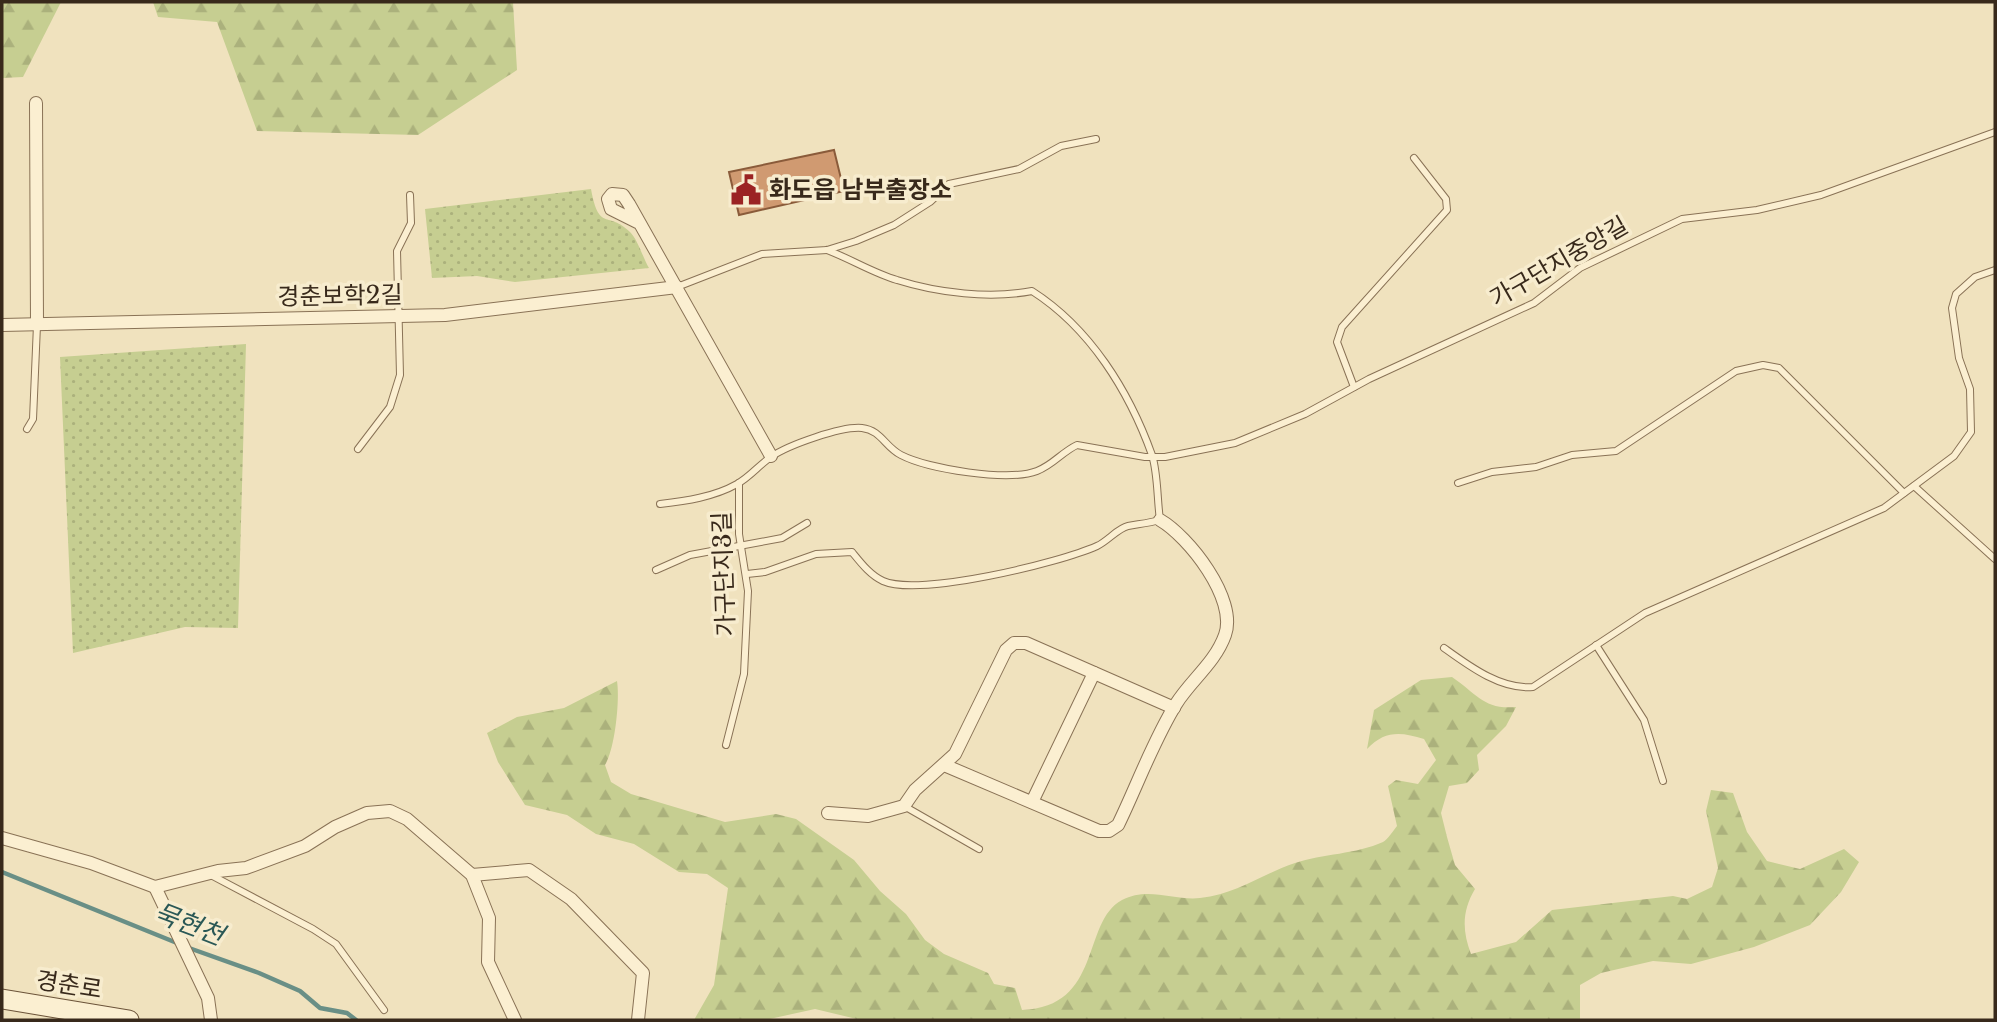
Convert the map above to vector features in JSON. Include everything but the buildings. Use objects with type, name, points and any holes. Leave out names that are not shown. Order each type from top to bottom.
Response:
[{"type":"street","points":[[36,103],[37,323]]},
{"type":"street","points":[[639,223],[771,456]]},
{"type":"street","name":"경춘보학2길","points":[[2,325],[445,314],[677,287]]},
{"type":"street","points":[[944,765],[1099,831],[1110,831],[1118,825],[1174,708],[1205,672],[1226,633],[1226,609],[1219,588],[1171,527],[1160,520]]},
{"type":"street","points":[[828,813],[868,816],[904,806],[915,790],[944,765],[968,732],[1006,650],[1014,643],[1026,643],[1174,708]]},
{"type":"street","points":[[1032,802],[1094,673]]},
{"type":"street","points":[[2,838],[90,863],[155,887],[246,868],[305,846],[335,827],[367,813],[390,811],[407,819],[472,875],[489,918],[488,962],[514,1020]]},
{"type":"street","points":[[472,875],[528,870],[571,899],[643,973],[638,1020]]},
{"type":"street","points":[[155,887],[208,998],[211,1020]]},
{"type":"street","name":"경춘로","points":[[2,999],[129,1020]]},
{"type":"lane","name":"가구단지중앙길","points":[[739,483],[771,456],[827,434],[860,428],[877,432],[900,455],[950,469],[1004,476],[1021,476],[1039,470],[1077,445],[1153,457],[1235,443],[1305,414],[1354,387],[1534,303],[1580,268],[1682,219],[1757,210],[1821,195],[1995,132]]},
{"type":"lane","points":[[677,287],[762,254],[827,250],[894,225],[930,202],[949,184],[1019,169],[1061,146],[1096,138]]},
{"type":"lane","points":[[1354,387],[1337,342],[1342,327],[1447,210],[1446,199],[1414,159]]},
{"type":"lane","points":[[358,449],[390,407],[400,375],[397,251],[411,223],[410,195]]},
{"type":"lane","points":[[747,574],[765,572],[816,554],[852,552],[865,568],[883,581],[907,587],[941,583],[1065,556],[1096,547],[1126,526],[1160,520],[1153,457],[1102,356],[1061,309],[1032,291],[1008,296],[936,290],[895,279],[827,250]]},
{"type":"lane","points":[[1444,648],[1469,666],[1520,688],[1533,687],[1645,613],[1884,508],[1954,456],[1971,432],[1970,389],[1959,358],[1952,308],[1956,294],[1975,277],[1995,270]]},
{"type":"lane","points":[[27,429],[33,419],[37,323]]},
{"type":"lane","points":[[1458,483],[1492,472],[1536,467],[1572,455],[1616,451],[1736,371],[1763,365],[1779,368],[1904,493]]},
{"type":"lane","points":[[660,504],[719,492],[739,483]]},
{"type":"lane","name":"가구단지3길","points":[[726,745],[744,674],[747,574],[739,534],[739,483]]},
{"type":"lane","points":[[1914,486],[1995,559]]},
{"type":"lane","points":[[656,570],[690,555],[743,548],[782,538],[807,523]]},
{"type":"lane","points":[[1596,645],[1644,720],[1662,781]]},
{"type":"lane","points":[[904,806],[979,849]]},
{"type":"lane","points":[[207,874],[313,929],[336,944],[384,1010]]},
{"type":"green space","points":[[2,2],[61,2],[23,77],[2,78]]},
{"type":"green space","points":[[153,2],[513,2],[517,70],[418,135],[257,131],[217,22],[158,17]]},
{"type":"green space","points":[[591,189],[597,211],[605,219],[616,222],[630,232],[649,268],[515,282],[477,276],[432,278],[425,209]]},
{"type":"green space","points":[[246,344],[238,628],[185,627],[73,653],[60,357]]},
{"type":"green space","points":[[1452,677],[1488,703],[1516,707],[1506,726],[1477,755],[1479,770],[1467,783],[1449,786],[1441,813],[1455,865],[1475,889],[1465,921],[1471,954],[1516,942],[1552,910],[1673,896],[1687,899],[1712,887],[1718,868],[1706,811],[1711,790],[1733,793],[1747,832],[1767,861],[1800,869],[1844,849],[1859,862],[1841,892],[1810,925],[1754,947],[1691,964],[1653,961],[1601,973],[1580,985],[1580,1020],[861,1020],[815,1009],[765,1020],[694,1020],[714,985],[728,888],[707,874],[679,872],[634,844],[596,834],[567,815],[525,805],[498,762],[487,733],[517,717],[564,708],[617,681],[616,724],[612,748],[605,765],[611,782],[631,794],[725,822],[776,814],[796,819],[854,860],[880,891],[906,914],[925,940],[944,954],[988,973],[994,984],[1015,988],[1022,1010],[1048,1005],[1066,995],[1087,962],[1100,926],[1109,911],[1122,900],[1142,894],[1191,898],[1213,896],[1295,863],[1362,849],[1385,841],[1397,826],[1388,786],[1396,780],[1418,784],[1436,760],[1424,739],[1408,735],[1394,734],[1380,738],[1367,749],[1374,710],[1421,680]]},
{"type":"waterway","name":"묵현천","points":[[2,872],[177,943]]},
{"type":"waterway","name":"묵현천","points":[[189,948],[259,973],[300,991],[320,1008],[347,1013],[356,1020]]},
{"type":"place","name":"화도읍 남부출장소","points":[[746,190]]}]
